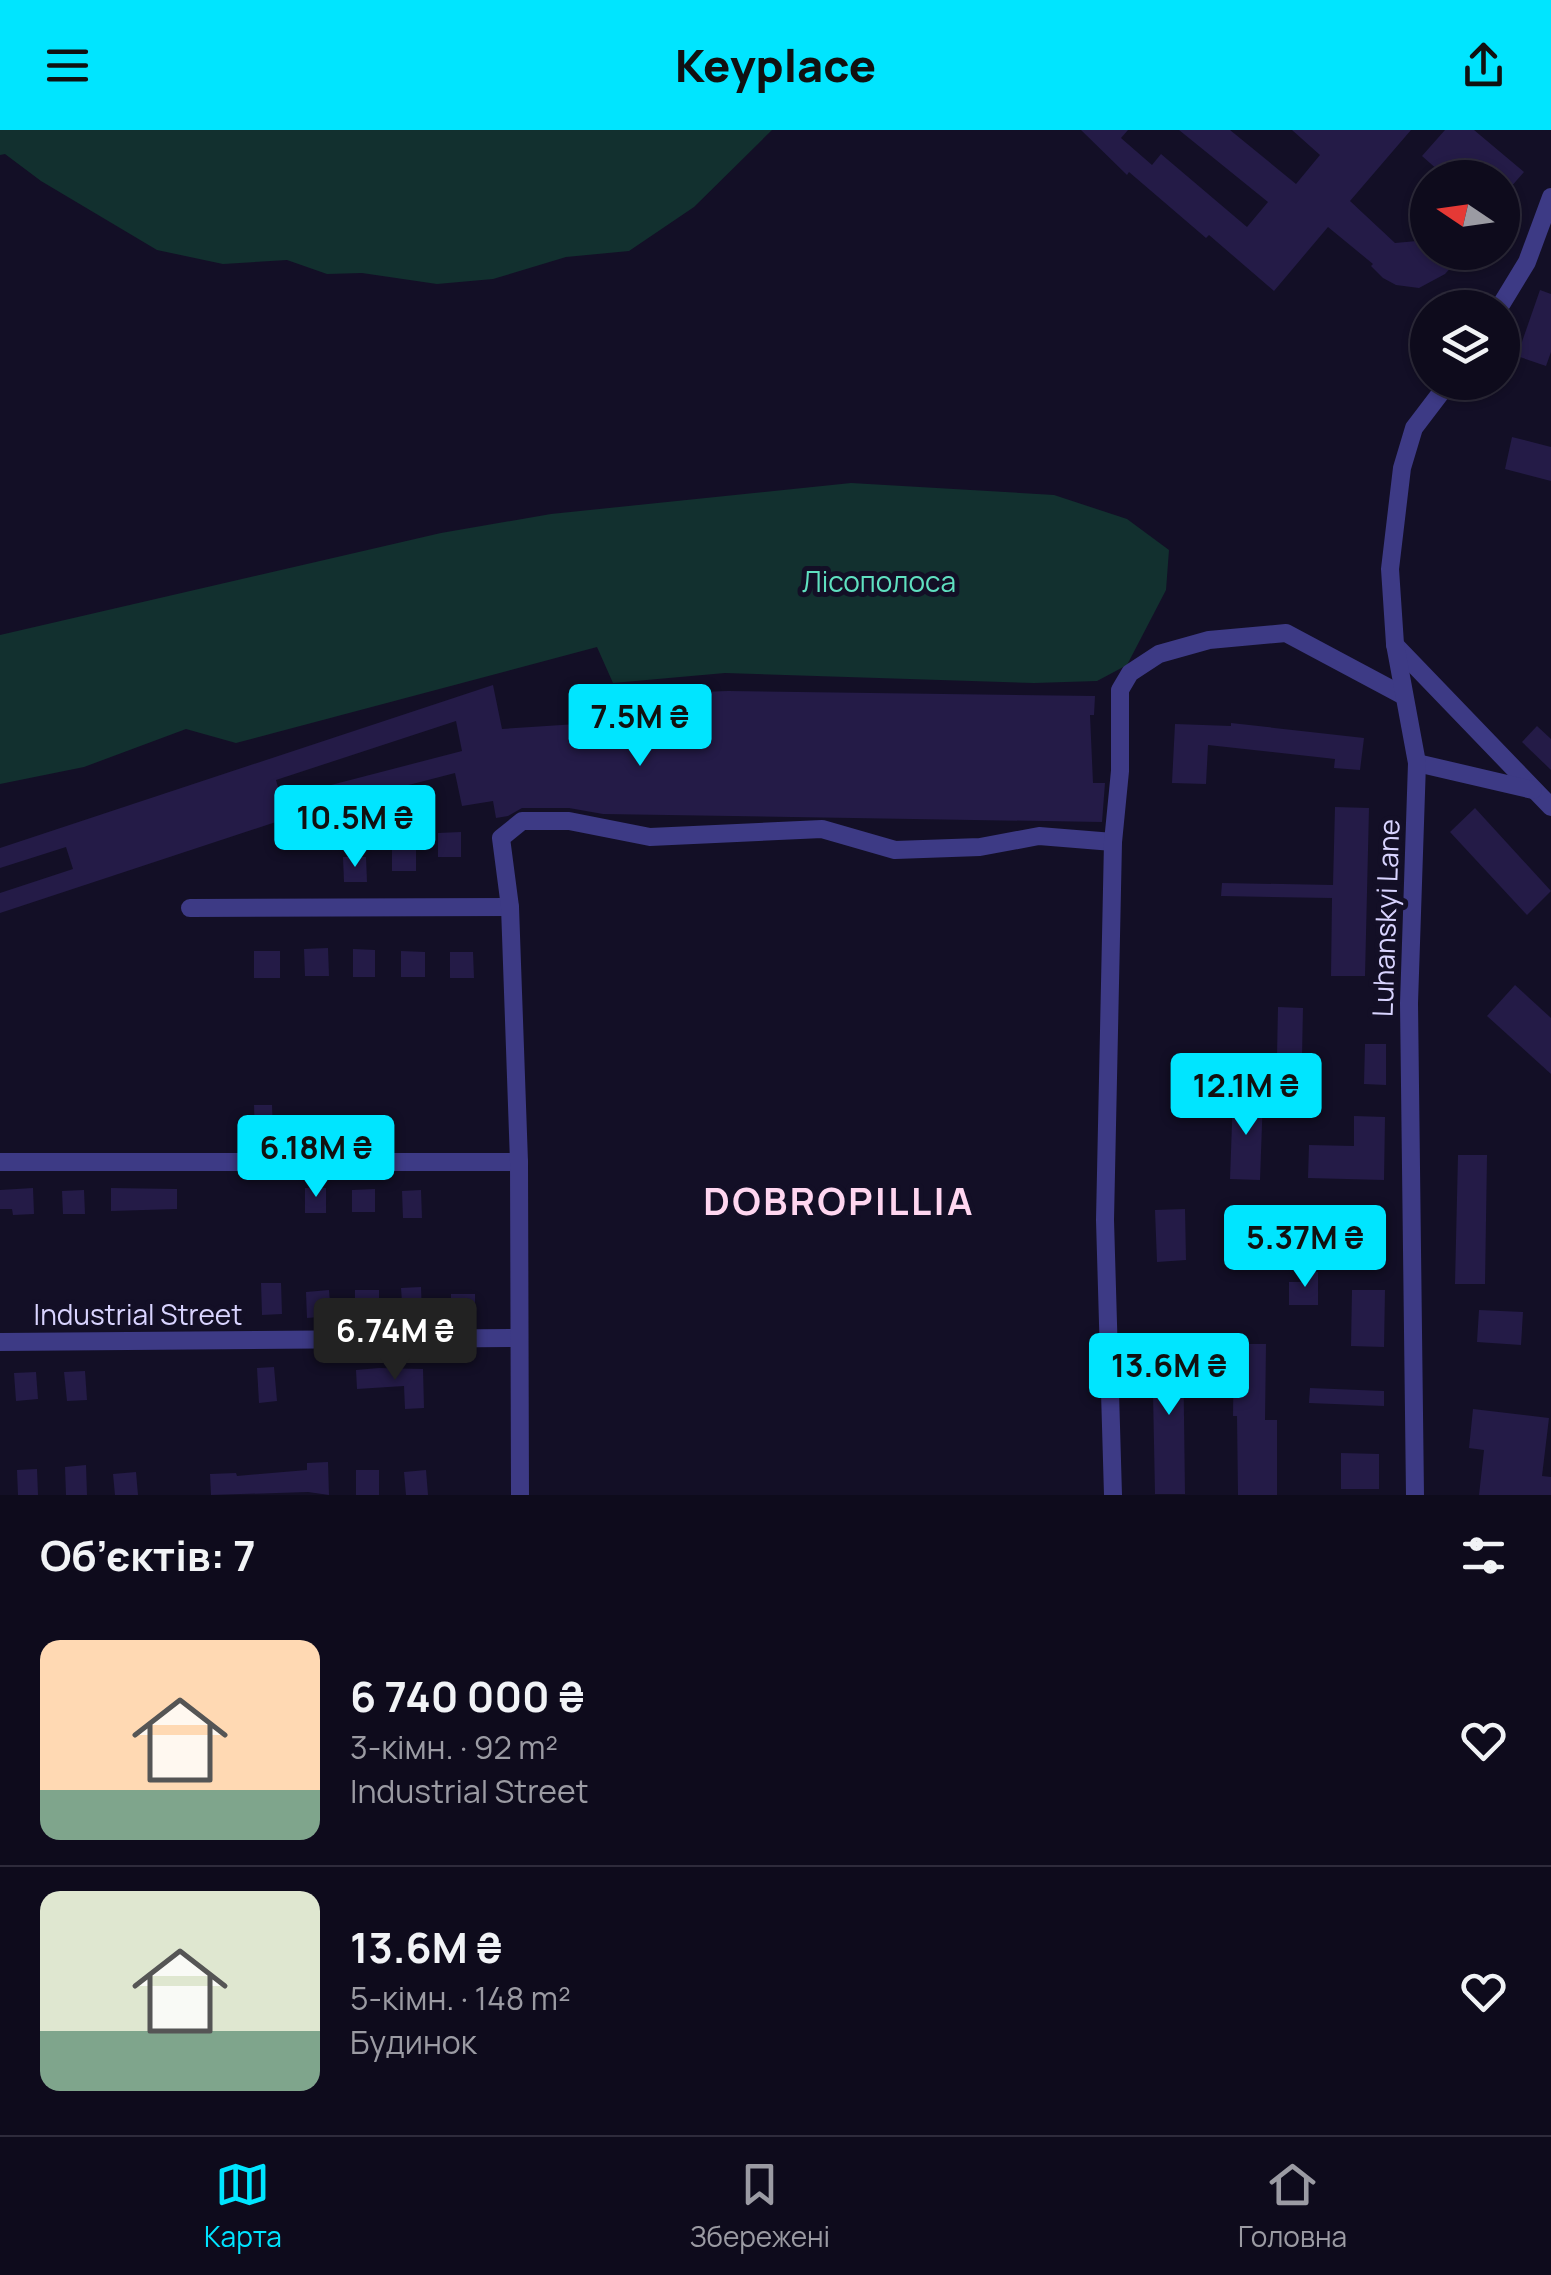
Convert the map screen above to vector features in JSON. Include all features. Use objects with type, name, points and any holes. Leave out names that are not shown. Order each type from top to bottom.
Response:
[{"type":"street","points":[[1510,290],[1527,262],[1551,196]]},
{"type":"street","name":"Luhanskyi Lane","points":[[1416,1495],[1409,1003],[1417,763],[1395,644],[1390,569],[1402,468],[1414,428],[1435,400]]},
{"type":"street","points":[[1112,1495],[1105,1220],[1120,690],[1130,673],[1158,654],[1209,640],[1286,633],[1404,696]]},
{"type":"street","points":[[1395,644],[1551,807]]},
{"type":"street","points":[[1417,763],[1536,791]]},
{"type":"street","points":[[520,1495],[518,1162],[510,907],[501,838],[522,821],[569,821],[650,838],[822,829],[895,850],[980,847],[1039,836],[1114,842]]},
{"type":"street","points":[[190,908],[510,907]]},
{"type":"street","points":[[0,1162],[518,1162]]},
{"type":"street","name":"Industrial Street","points":[[0,1342],[517,1338]]},
{"type":"green space","points":[[0,130],[772,130],[694,207],[629,251],[566,257],[493,279],[437,284],[362,273],[327,274],[287,260],[223,264],[157,250],[41,181],[5,154],[0,155]]},
{"type":"green space","name":"Лісополоса","points":[[851,483],[1054,495],[1127,519],[1169,550],[1166,590],[1127,665],[1097,681],[1034,683],[725,673],[613,683],[597,647],[236,743],[186,729],[84,767],[0,784],[0,635],[441,533],[551,514]]},
{"type":"building","points":[[1081,130],[1128,130],[1121,138],[1152,165],[1161,154],[1247,227],[1268,202],[1179,130],[1230,130],[1296,184],[1320,155],[1292,130],[1411,130],[1350,201],[1395,243],[1410,242],[1410,270],[1449,270],[1419,288],[1396,285],[1383,278],[1373,264],[1328,227],[1274,291],[1209,235],[1206,238],[1129,172],[1127,175]]},
{"type":"building","points":[[1445,130],[1474,130],[1510,160],[1427,160],[1422,156]]},
{"type":"building","points":[[1540,290],[1551,294],[1551,352],[1546,366],[1520,357]]},
{"type":"building","points":[[1512,437],[1551,447],[1551,481],[1505,469]]},
{"type":"building","points":[[493,685],[502,729],[577,724],[578,696],[728,691],[1095,696],[1094,715],[1090,715],[1093,783],[1105,783],[1102,822],[603,814],[569,808],[522,808],[496,818],[493,801],[462,806],[455,773],[312,810],[0,913],[0,893],[73,869],[66,847],[0,868],[0,848]],"holes":[[[456,721],[462,751],[281,798],[276,780]]]},
{"type":"building","points":[[1231,723],[1364,738],[1360,770],[1334,768],[1335,759],[1208,745],[1206,784],[1172,783],[1175,724]]},
{"type":"building","points":[[1537,726],[1551,739],[1551,770],[1522,742]]},
{"type":"building","points":[[1335,807],[1369,808],[1365,976],[1331,976],[1332,898],[1221,896],[1222,883],[1333,885]]},
{"type":"building","points":[[1475,808],[1551,891],[1527,915],[1450,832]]},
{"type":"building","points":[[461,832],[461,857],[438,857],[438,833]]},
{"type":"building","points":[[392,846],[416,846],[416,871],[392,871]]},
{"type":"building","points":[[343,857],[366,857],[367,882],[344,882]]},
{"type":"building","points":[[328,948],[329,976],[305,976],[304,949]]},
{"type":"building","points":[[353,949],[375,950],[375,977],[353,977]]},
{"type":"building","points":[[254,951],[280,951],[280,978],[254,978]]},
{"type":"building","points":[[401,951],[425,952],[425,977],[401,977]]},
{"type":"building","points":[[450,952],[473,952],[474,978],[450,978]]},
{"type":"building","points":[[1515,985],[1551,1018],[1551,1074],[1487,1016]]},
{"type":"building","points":[[1278,1007],[1303,1008],[1302,1057],[1277,1056]]},
{"type":"building","points":[[1365,1044],[1386,1044],[1386,1085],[1364,1084]]},
{"type":"building","points":[[1233,1096],[1263,1097],[1260,1180],[1230,1179]]},
{"type":"building","points":[[254,1105],[272,1105],[273,1133],[255,1134]]},
{"type":"building","points":[[1354,1116],[1385,1117],[1384,1180],[1308,1178],[1309,1145],[1354,1146]]},
{"type":"building","points":[[1458,1155],[1487,1155],[1485,1284],[1455,1284]]},
{"type":"building","points":[[33,1188],[34,1214],[13,1215],[12,1209],[0,1209],[0,1190]]},
{"type":"building","points":[[111,1188],[177,1189],[177,1209],[111,1211]]},
{"type":"building","points":[[305,1188],[326,1188],[326,1213],[305,1213]]},
{"type":"building","points":[[375,1189],[375,1212],[352,1212],[352,1190]]},
{"type":"building","points":[[84,1190],[85,1214],[63,1214],[62,1191]]},
{"type":"building","points":[[421,1190],[422,1218],[403,1218],[402,1191]]},
{"type":"building","points":[[1185,1209],[1186,1260],[1157,1262],[1155,1210]]},
{"type":"building","points":[[1303,1272],[1318,1272],[1318,1305],[1289,1305],[1289,1282],[1303,1282]]},
{"type":"building","points":[[261,1283],[281,1283],[282,1314],[262,1315]]},
{"type":"building","points":[[421,1287],[422,1315],[403,1316],[401,1288]]},
{"type":"building","points":[[329,1290],[331,1316],[307,1318],[306,1292]]},
{"type":"building","points":[[355,1290],[379,1290],[379,1317],[355,1318]]},
{"type":"building","points":[[1352,1290],[1385,1290],[1384,1347],[1351,1346]]},
{"type":"building","points":[[451,1294],[475,1294],[475,1317],[451,1316]]},
{"type":"building","points":[[1479,1310],[1523,1312],[1521,1345],[1477,1342]]},
{"type":"building","points":[[1152,1342],[1183,1342],[1185,1494],[1155,1494]]},
{"type":"building","points":[[1234,1344],[1266,1344],[1265,1420],[1277,1420],[1277,1495],[1238,1495]]},
{"type":"building","points":[[274,1367],[277,1401],[259,1403],[257,1368]]},
{"type":"building","points":[[423,1369],[424,1408],[405,1409],[404,1386],[357,1389],[356,1370]]},
{"type":"building","points":[[85,1371],[87,1400],[67,1401],[64,1372]]},
{"type":"building","points":[[36,1372],[38,1399],[16,1401],[14,1373]]},
{"type":"building","points":[[1310,1388],[1384,1391],[1384,1406],[1309,1403]]},
{"type":"building","points":[[1473,1409],[1549,1418],[1542,1476],[1551,1477],[1551,1495],[1479,1495],[1484,1450],[1469,1448]]},
{"type":"building","points":[[1341,1453],[1379,1454],[1379,1489],[1341,1489]]},
{"type":"building","points":[[328,1462],[329,1495],[211,1495],[210,1474],[237,1476],[307,1470],[307,1463]]},
{"type":"building","points":[[86,1465],[87,1495],[66,1495],[65,1467]]},
{"type":"building","points":[[37,1469],[38,1495],[18,1495],[17,1470]]},
{"type":"building","points":[[356,1470],[379,1470],[379,1495],[356,1495]]},
{"type":"building","points":[[426,1470],[428,1495],[406,1495],[404,1472]]},
{"type":"building","points":[[136,1472],[138,1495],[115,1495],[113,1474]]},
{"type":"district","name":"DOBROPILLIA","points":[[839,1200]]}]
